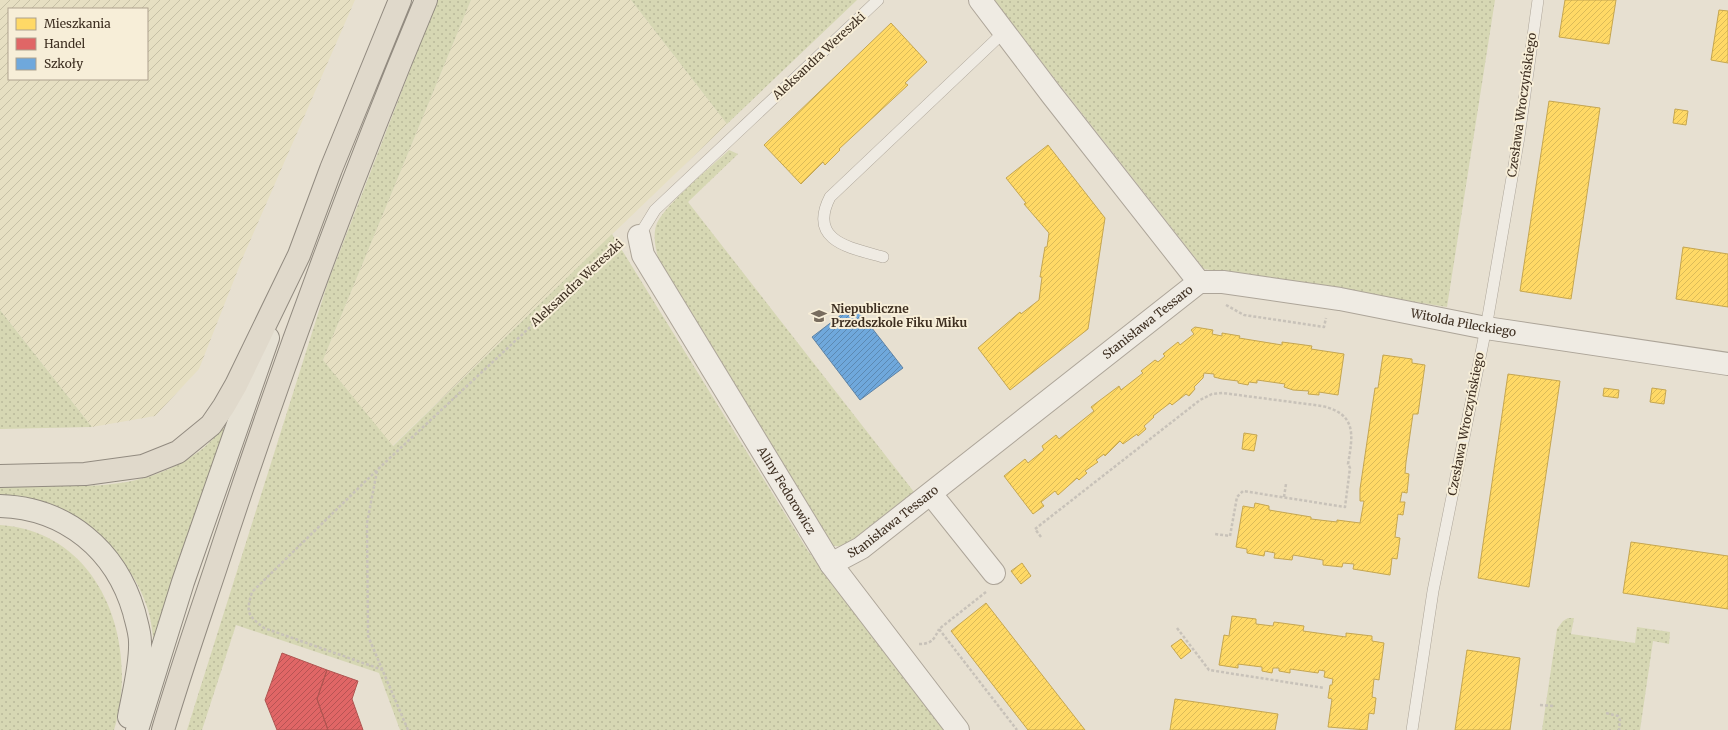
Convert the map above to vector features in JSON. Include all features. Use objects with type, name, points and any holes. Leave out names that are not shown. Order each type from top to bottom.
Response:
[{"type":"highway","points":[[0,476],[85,474],[123,470],[161,460],[178,452],[211,425],[224,406],[299,255],[331,169],[400,0]]},
{"type":"highway","points":[[163,730],[242,485],[300,320],[360,162],[426,0]]},
{"type":"main road","points":[[137,730],[216,484],[299,255]]},
{"type":"main road","points":[[0,506],[36,511],[67,524],[96,546],[109,560],[124,583],[136,622],[140,642],[126,730]]},
{"type":"street","name":"Stanisława Tessaro","points":[[831,564],[861,548],[1199,282],[980,0]]},
{"type":"street","name":"Aliny Fedorowicz","points":[[639,236],[643,255],[831,564],[958,730]]},
{"type":"street","name":"Witolda Pileckiego","points":[[1199,282],[1223,282],[1329,298],[1486,328],[1728,364]]},
{"type":"street","points":[[930,494],[991,582]]},
{"type":"lane","name":"Aleksandra Wereszki","points":[[639,236],[655,210],[878,0]]},
{"type":"lane","name":"Czesława Wroczyńskiego","points":[[1412,730],[1433,591],[1486,328],[1519,137],[1538,0]]},
{"type":"lane","points":[[883,257],[843,246],[834,239],[826,227],[824,216],[826,205],[830,197],[1004,32]]},
{"type":"path","name":"Aleksandra Wereszki","points":[[383,670],[264,628],[251,618],[248,608],[252,592],[377,470],[628,236],[639,236]]},
{"type":"path","points":[[1224,302],[1233,310],[1244,315],[1324,327],[1329,298]]},
{"type":"path","points":[[1041,537],[1035,529],[1200,400],[1217,393],[1230,393],[1329,408],[1341,413],[1349,423],[1352,437],[1348,464],[1350,468],[1345,507],[1284,497],[1240,492],[1236,497],[1230,536],[1215,534]]},
{"type":"path","points":[[377,470],[366,523],[368,636],[408,730]]},
{"type":"path","points":[[1284,497],[1286,484]]},
{"type":"path","points":[[915,645],[928,644],[933,640],[939,629],[991,582]]},
{"type":"path","points":[[1177,628],[1209,670],[1324,688]]},
{"type":"path","points":[[939,629],[1017,730]]},
{"type":"path","points":[[1540,705],[1553,706]]},
{"type":"path","points":[[1606,713],[1618,716],[1620,720],[1619,730]]},
{"type":"shaded area","points":[[0,0],[355,0],[243,257],[199,369],[155,416],[92,427],[0,310]]},
{"type":"shaded area","points":[[471,0],[631,0],[727,124],[392,446],[323,360]]},
{"type":"green space","points":[[437,0],[471,0],[323,360],[393,446],[612,234],[808,551],[947,730],[400,730],[379,673],[236,625],[202,730],[187,730],[328,282]]},
{"type":"green space","points":[[631,0],[857,0],[727,124]]},
{"type":"green space","points":[[993,0],[1495,0],[1447,307],[1204,269]]},
{"type":"green space","points":[[729,150],[738,154],[688,202],[914,492],[843,547],[829,545],[659,262],[655,232],[657,223],[662,215],[679,196]]},
{"type":"green space","points":[[0,310],[92,427],[0,429]]},
{"type":"green space","points":[[225,427],[154,643],[149,613],[141,592],[122,560],[105,542],[65,511],[56,506],[32,499],[0,495],[0,486],[104,485],[128,482],[152,475],[176,465],[201,450]]},
{"type":"green space","points":[[0,525],[35,532],[64,548],[88,570],[105,598],[116,629],[122,663],[121,697],[114,730],[0,730]]},
{"type":"green space","points":[[1568,618],[1574,618],[1571,634],[1635,643],[1637,627],[1670,632],[1669,644],[1653,641],[1640,730],[1542,730],[1557,629],[1563,621]]},
{"type":"building: Mieszkania","points":[[1565,0],[1616,0],[1609,44],[1559,37]]},
{"type":"building: Mieszkania","points":[[1719,10],[1728,11],[1728,63],[1711,60]]},
{"type":"building: Mieszkania","points":[[891,23],[927,62],[905,83],[908,85],[839,149],[840,150],[825,165],[823,162],[801,184],[764,145]]},
{"type":"building: Mieszkania","points":[[1549,101],[1600,108],[1571,299],[1520,291]]},
{"type":"building: Mieszkania","points":[[1675,109],[1688,111],[1686,125],[1673,123]]},
{"type":"building: Mieszkania","points":[[1048,145],[1105,218],[1088,329],[1010,390],[978,348],[1020,312],[1021,314],[1039,300],[1042,277],[1040,277],[1049,233],[1024,204],[1026,203],[1006,178]]},
{"type":"building: Mieszkania","points":[[1683,247],[1728,254],[1728,307],[1676,299]]},
{"type":"building: Mieszkania","points":[[1195,327],[1213,330],[1212,334],[1222,336],[1222,333],[1240,336],[1239,338],[1282,345],[1282,342],[1312,346],[1311,349],[1344,354],[1338,395],[1319,392],[1319,395],[1308,394],[1309,391],[1293,390],[1284,387],[1285,384],[1257,380],[1257,383],[1249,382],[1248,385],[1238,383],[1238,381],[1214,377],[1214,374],[1204,373],[1203,378],[1194,387],[1195,389],[1189,396],[1186,394],[1172,405],[1170,403],[1153,416],[1154,417],[1144,426],[1146,429],[1138,436],[1137,434],[1123,444],[1120,441],[1105,456],[1104,454],[1096,460],[1098,462],[1085,471],[1087,473],[1079,480],[1077,478],[1058,495],[1055,491],[1041,502],[1044,506],[1033,514],[1004,476],[1025,459],[1028,463],[1044,450],[1042,446],[1056,435],[1059,439],[1094,411],[1091,407],[1119,386],[1121,390],[1143,373],[1141,371],[1155,360],[1158,362],[1165,356],[1163,354],[1178,342],[1180,345],[1194,334],[1191,330]]},
{"type":"building: Mieszkania","points":[[1383,355],[1412,359],[1412,363],[1425,365],[1418,414],[1413,414],[1406,462],[1405,473],[1409,474],[1407,493],[1402,492],[1400,502],[1405,502],[1403,515],[1398,514],[1395,537],[1400,538],[1397,559],[1392,558],[1390,575],[1353,569],[1354,564],[1343,563],[1342,567],[1323,565],[1323,560],[1293,555],[1292,560],[1274,558],[1275,553],[1265,551],[1264,556],[1247,553],[1247,549],[1236,547],[1243,506],[1254,508],[1255,503],[1269,506],[1269,510],[1311,517],[1311,519],[1360,523],[1364,501],[1360,501],[1360,489],[1375,388],[1378,388]]},
{"type":"building: Mieszkania","points":[[1508,374],[1560,381],[1529,587],[1478,578]]},
{"type":"building: Mieszkania","points":[[1604,388],[1619,390],[1618,398],[1603,396]]},
{"type":"building: Mieszkania","points":[[1652,388],[1666,390],[1664,404],[1650,402]]},
{"type":"building: Mieszkania","points":[[1244,433],[1257,435],[1254,451],[1242,449]]},
{"type":"building: Mieszkania","points":[[1631,542],[1728,556],[1728,609],[1623,593]]},
{"type":"building: Mieszkania","points":[[1022,563],[1031,576],[1021,584],[1011,571]]},
{"type":"building: Mieszkania","points":[[986,603],[1085,730],[1028,730],[951,631]]},
{"type":"building: Mieszkania","points":[[1232,616],[1256,619],[1256,624],[1273,626],[1274,622],[1304,626],[1303,631],[1346,637],[1346,633],[1372,636],[1372,641],[1384,643],[1379,680],[1374,679],[1372,697],[1376,698],[1374,714],[1369,713],[1367,730],[1328,727],[1332,699],[1328,698],[1330,685],[1332,685],[1333,679],[1324,677],[1325,671],[1319,670],[1318,673],[1290,669],[1290,673],[1279,671],[1279,668],[1273,668],[1272,673],[1262,671],[1262,667],[1238,664],[1238,668],[1219,665],[1224,635],[1229,636]]},
{"type":"building: Mieszkania","points":[[1181,639],[1191,651],[1181,659],[1171,646]]},
{"type":"building: Mieszkania","points":[[1467,650],[1520,658],[1510,730],[1455,730]]},
{"type":"building: Mieszkania","points":[[1175,699],[1278,714],[1275,730],[1170,730]]},
{"type":"building: Handel","points":[[282,653],[327,670],[317,699],[328,730],[277,730],[265,700]]},
{"type":"building: Handel","points":[[327,670],[358,681],[352,699],[363,730],[328,730],[317,699]]},
{"type":"building: Szkoły","points":[[854,305],[903,368],[860,400],[812,337]]},
{"type":"place","name":"Niepubliczne Przedszkole Fiku Miku","points":[[819,316]]}]
